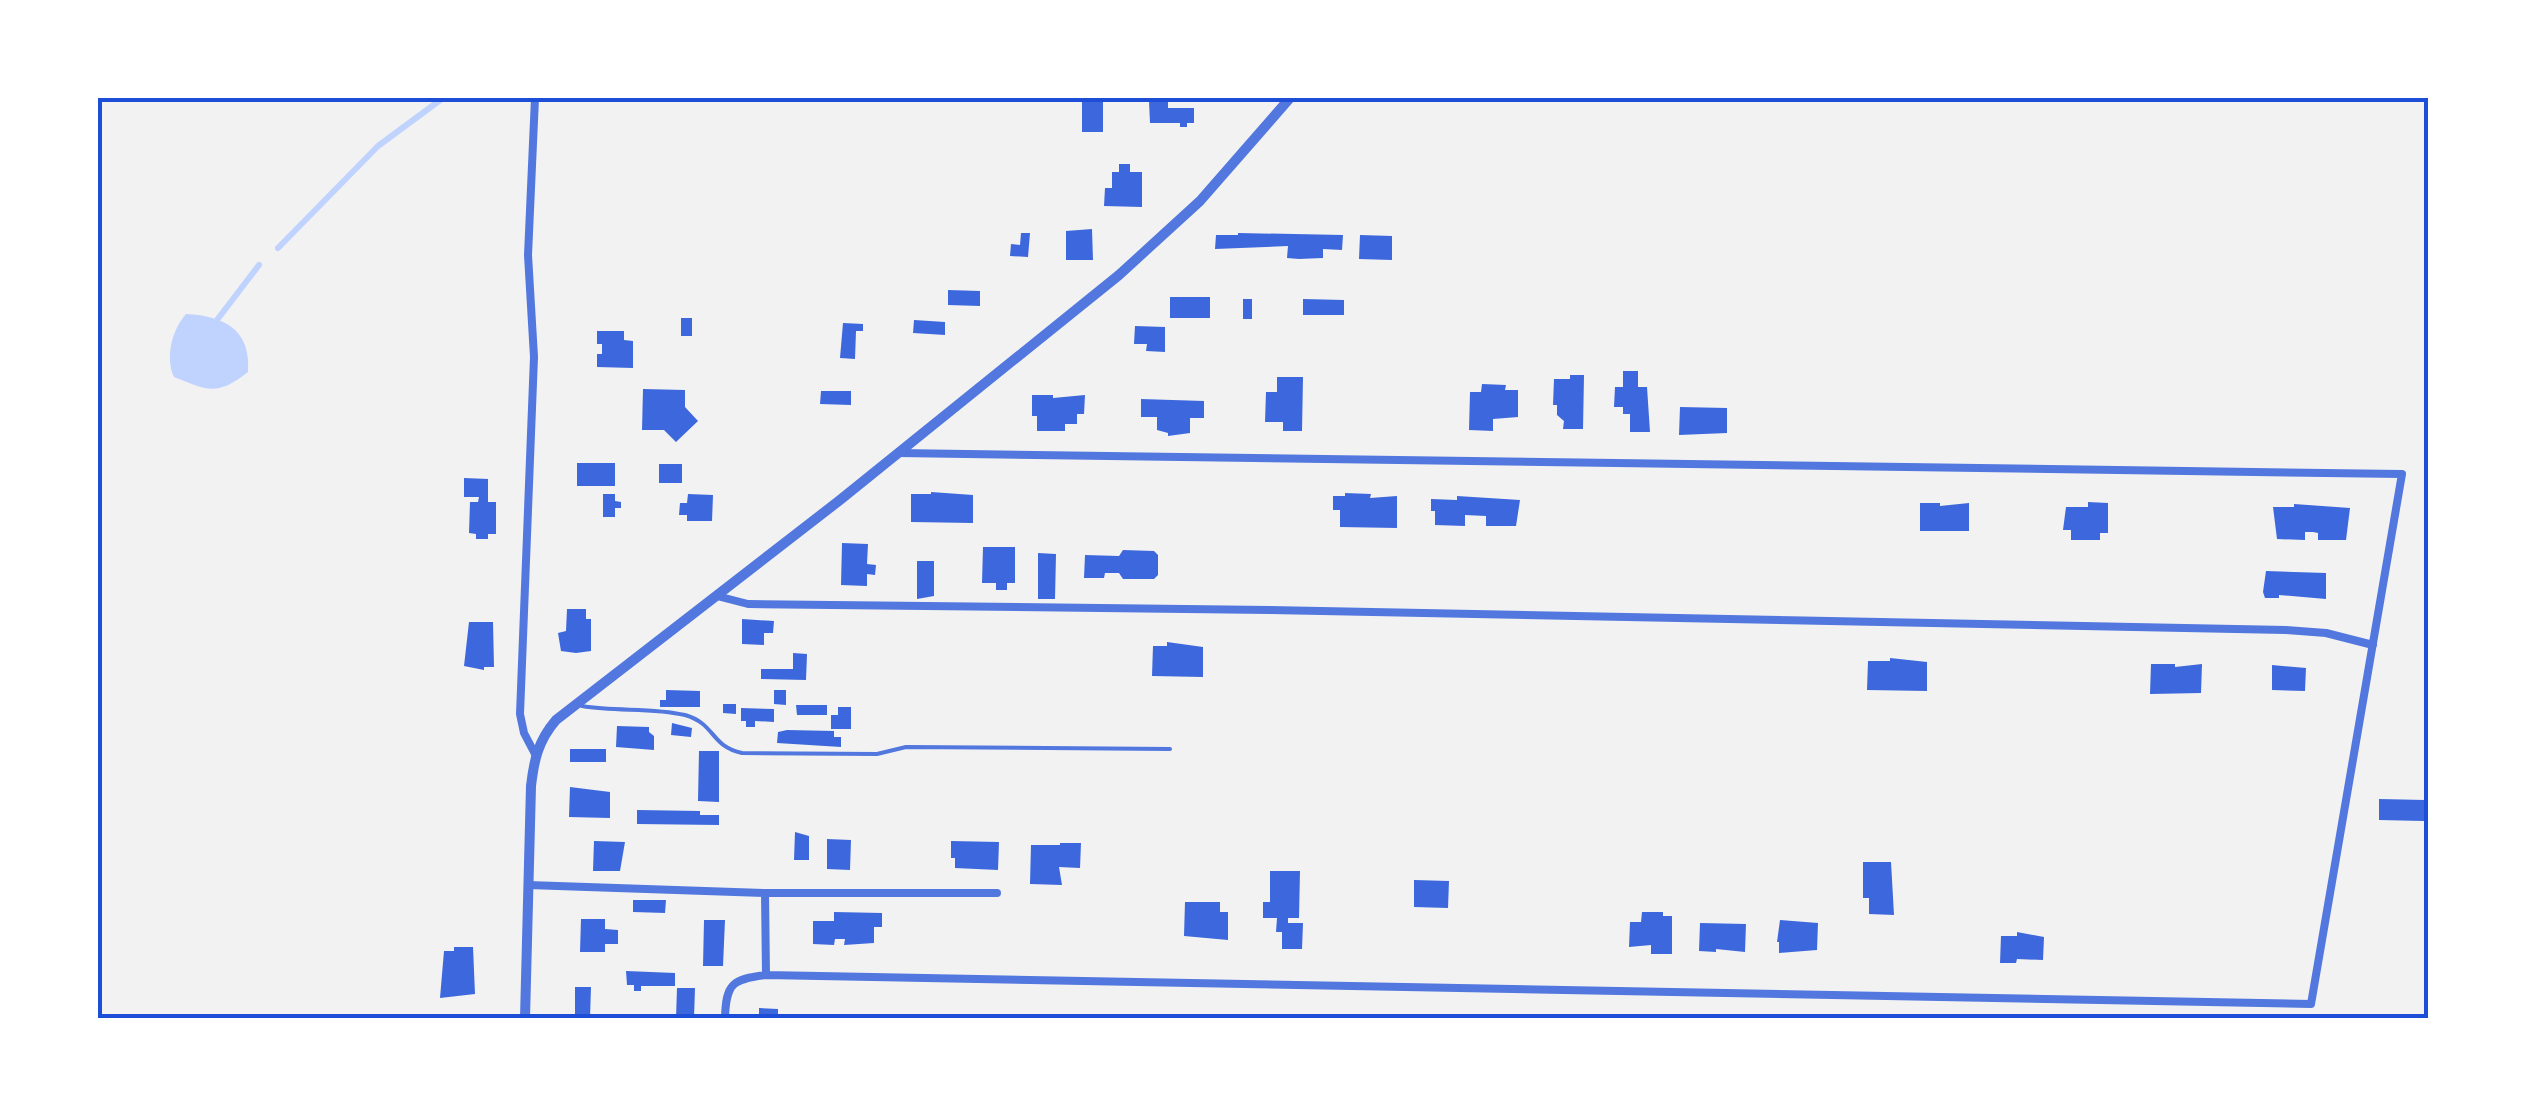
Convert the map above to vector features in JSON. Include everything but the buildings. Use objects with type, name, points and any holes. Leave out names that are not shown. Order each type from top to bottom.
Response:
[{"type":"street","points":[[534,754],[520,714],[534,357],[528,255],[535,98]]},
{"type":"street","points":[[524,1018],[534,754],[546,732],[1082,306],[1226,174],[1290,98]]},
{"type":"street","points":[[725,1018],[726,993],[734,983],[766,974],[2311,1004],[2402,474],[898,452]]},
{"type":"street","points":[[717,596],[748,604],[1288,610],[2286,630],[2326,633],[2372,645]]},
{"type":"street","points":[[528,886],[997,893]]},
{"type":"street","points":[[765,892],[766,974]]},
{"type":"lane","points":[[578,705],[607,711],[684,715],[710,728],[727,750],[742,753],[878,754],[906,747],[1170,749]]},
{"type":"water","points":[[186,314],[213,318],[233,328],[245,346],[248,372],[228,385],[212,389],[174,377],[171,344]]},
{"type":"waterway","points":[[278,248],[378,146],[443,98]]},
{"type":"waterway","points":[[217,320],[259,265]]}]
